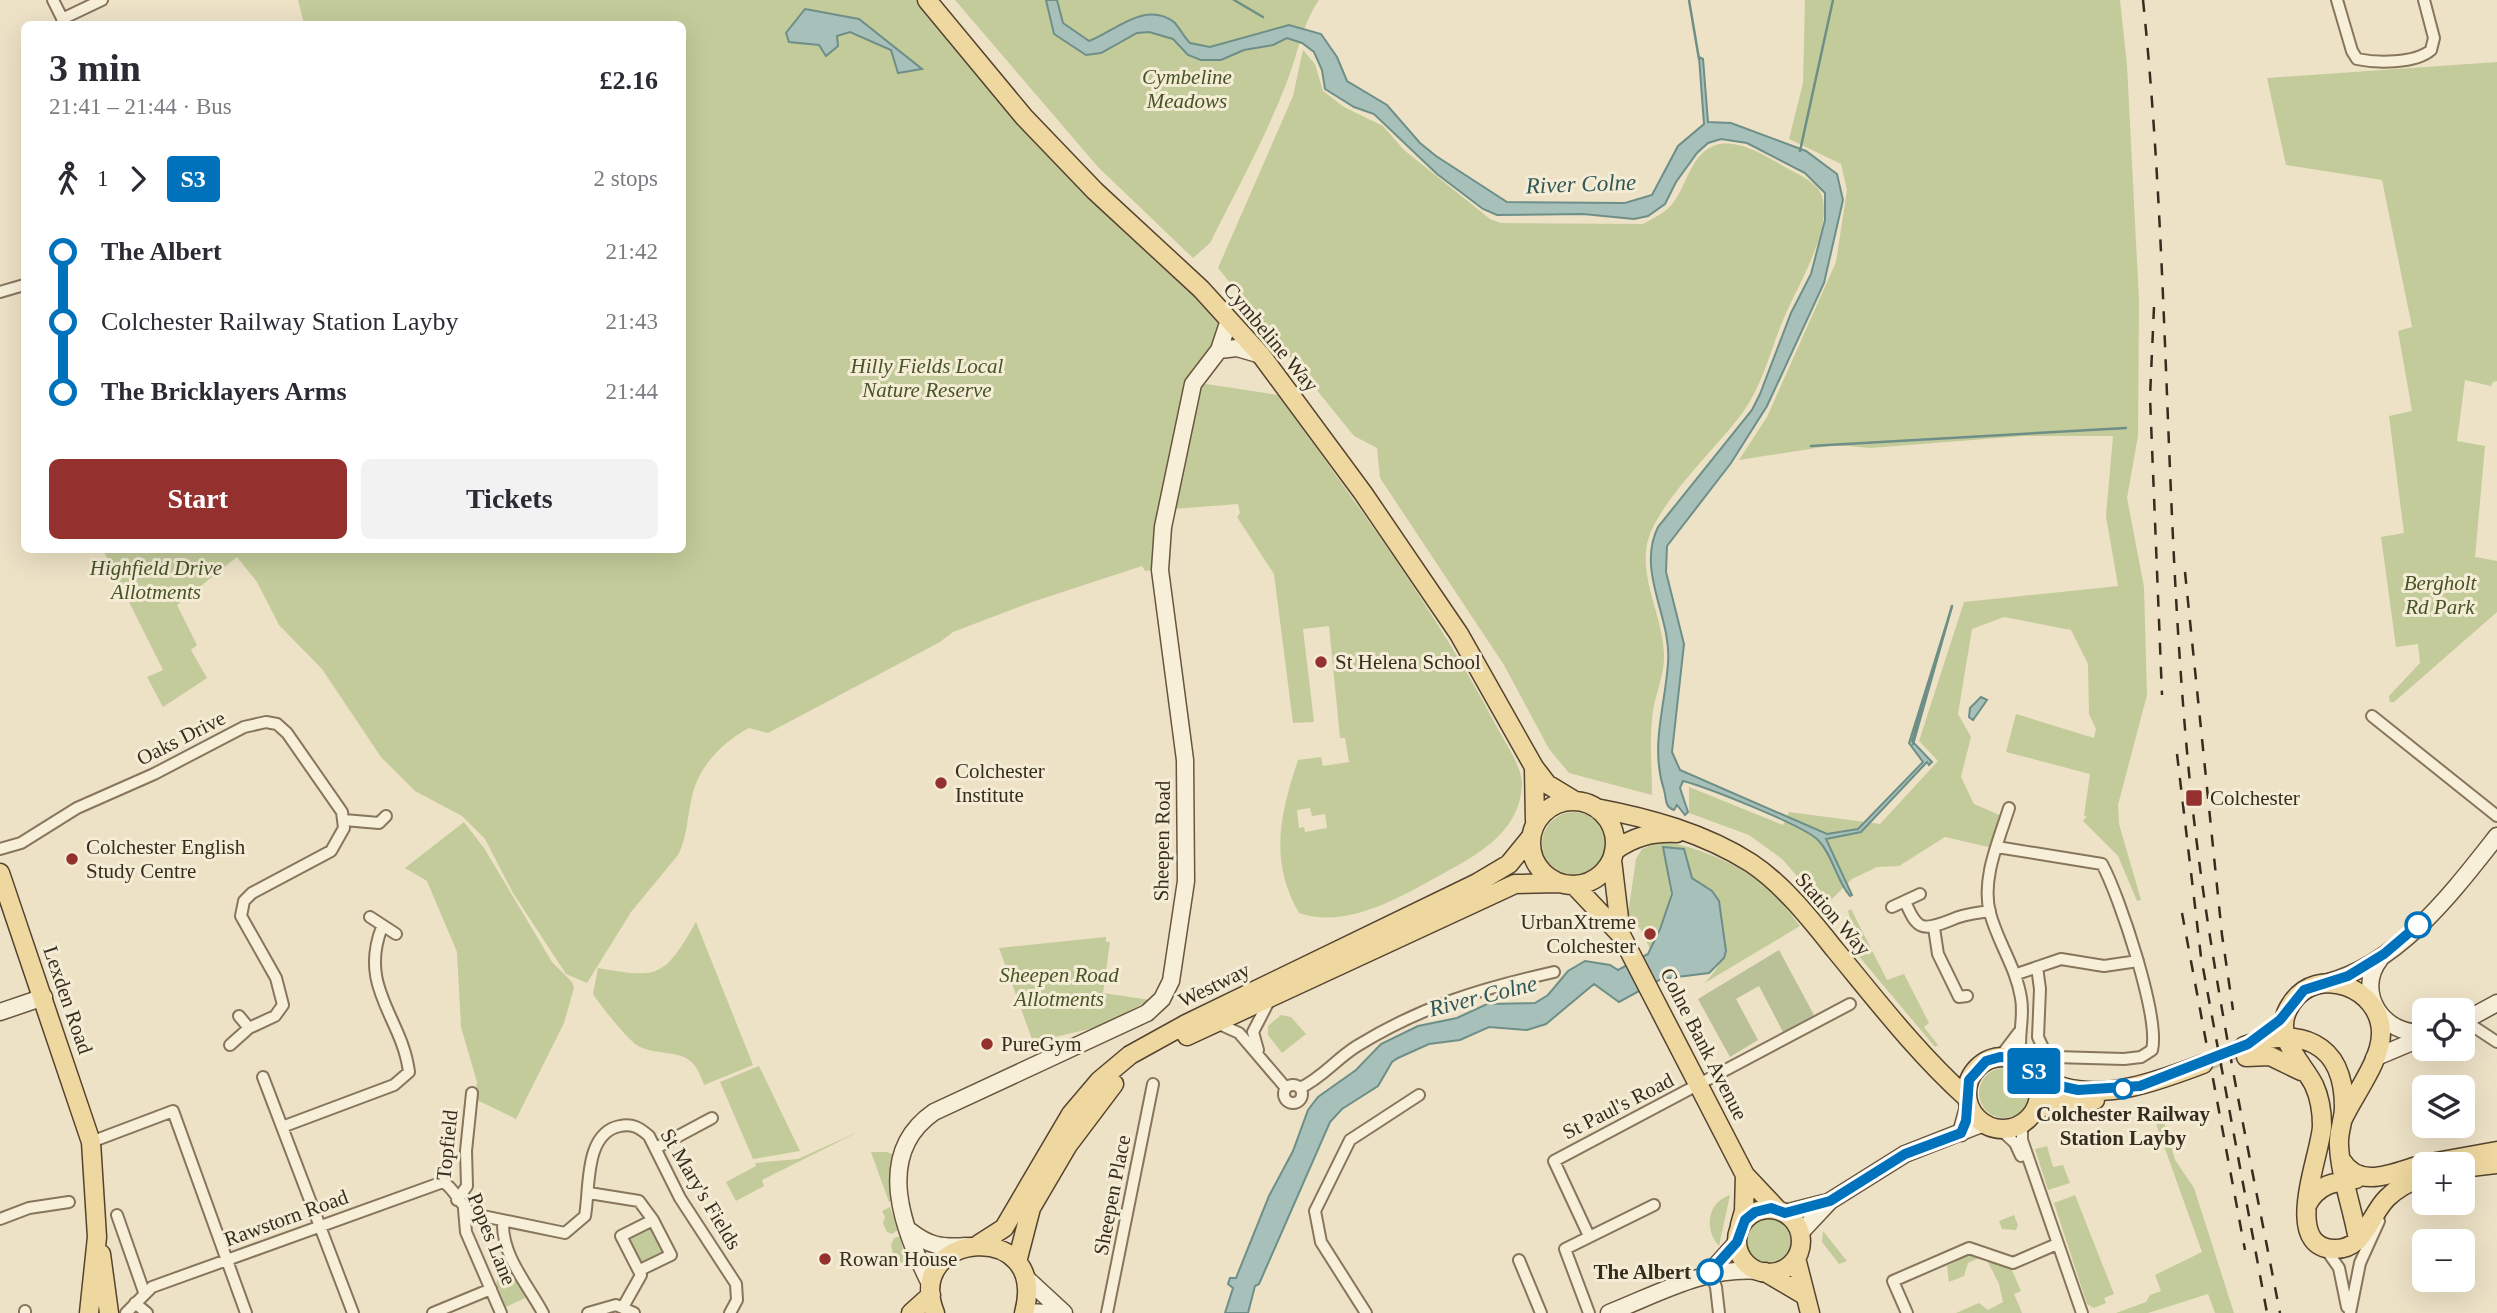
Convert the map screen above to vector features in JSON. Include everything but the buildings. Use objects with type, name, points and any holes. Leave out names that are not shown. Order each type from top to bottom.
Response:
[{"type":"main road","name":"Cymbeline Way","points":[[927,0],[1024,117],[1261,355],[1370,502],[1451,623],[1534,767]]},
{"type":"main road","points":[[1534,767],[1548,784],[1576,801],[1596,808],[1613,829],[1613,855],[1597,878],[1567,884],[1538,866],[1533,829],[1534,767]]},
{"type":"main road","points":[[1533,829],[1553,806],[1576,801]]},
{"type":"main road","name":"Station Way","points":[[1596,808],[1648,818],[1717,845],[1773,880],[1819,929],[1923,1057],[1968,1101]]},
{"type":"main road","name":"Westway","points":[[911,1313],[931,1290],[944,1259],[1004,1228],[1071,1114],[1099,1081],[1130,1055],[1186,1024],[1477,883],[1509,864],[1533,829]]},
{"type":"main road","name":"Station Way","points":[[1613,855],[1636,838],[1660,832],[1684,833]]},
{"type":"main road","points":[[1618,902],[1624,857],[1636,838]]},
{"type":"main road","name":"Colne Bank Avenue","points":[[1613,855],[1620,934]]},
{"type":"main road","name":"Lexden Road","points":[[0,873],[44,997],[90,1142],[97,1244]]},
{"type":"main road","points":[[1538,883],[1566,893],[1601,912]]},
{"type":"main road","name":"Westway","points":[[1024,1312],[1028,1294],[1021,1270],[1031,1208],[1068,1145],[1105,1091],[1135,1065],[1194,1032],[1515,884],[1567,884]]},
{"type":"main road","name":"Colne Bank Avenue","points":[[1567,884],[1601,912],[1620,934],[1745,1175],[1781,1211]]},
{"type":"main road","points":[[2342,1121],[2374,1058],[2381,1033],[2376,1009],[2358,991],[2325,983],[2304,990],[2281,1026],[2246,1049],[2270,1056],[2318,1079],[2338,1078],[2358,1070],[2374,1058]]},
{"type":"main road","points":[[2281,1026],[2294,1057],[2306,1073],[2320,1103],[2322,1129],[2304,1212],[2309,1231],[2323,1246],[2345,1248],[2358,1240],[2386,1199],[2412,1183]]},
{"type":"main road","points":[[2281,1026],[2318,1046],[2332,1063],[2338,1078],[2343,1099],[2339,1146],[2358,1240]]},
{"type":"main road","name":"Station Way","points":[[1923,1057],[1954,1071],[1972,1074]]},
{"type":"main road","points":[[2000,1057],[2026,1065],[2060,1086],[2078,1090],[2116,1090],[2204,1069],[2141,1095],[2047,1104],[2012,1128],[1991,1126],[1968,1101],[1972,1074],[1986,1061],[2000,1057]]},
{"type":"main road","points":[[2026,1065],[2039,1093],[2027,1119]]},
{"type":"main road","points":[[2475,1155],[2497,1151]]},
{"type":"main road","points":[[2342,1161],[2349,1171],[2369,1178]]},
{"type":"main road","points":[[2475,1167],[2497,1164]]},
{"type":"main road","points":[[2304,1212],[2311,1198],[2321,1188],[2412,1167]]},
{"type":"main road","name":"Colne Bank Avenue","points":[[1738,1235],[1744,1211],[1745,1175]]},
{"type":"main road","points":[[1804,1295],[1743,1259],[1738,1235],[1755,1212],[1781,1211],[1800,1233],[1796,1258],[1810,1313]]},
{"type":"main road","points":[[97,1244],[104,1262],[109,1313]]},
{"type":"main road","points":[[89,1313],[97,1244]]},
{"type":"main road","points":[[973,1245],[1001,1249],[1021,1270]]},
{"type":"main road","points":[[1762,1272],[1781,1270],[1796,1258]]},
{"type":"main road","points":[[931,1290],[935,1313]]},
{"type":"main road","points":[[101,1313],[105,1291]]},
{"type":"street","points":[[53,0],[64,21]]},
{"type":"street","points":[[66,21],[102,0]]},
{"type":"street","points":[[2337,0],[2352,51],[2357,59],[2366,61],[2416,58],[2431,50],[2434,38],[2424,0]]},
{"type":"street","points":[[0,292],[21,286]]},
{"type":"street","name":"Sheepen Road","points":[[931,1290],[899,1200],[896,1174],[911,1134],[928,1116],[1147,1013],[1162,999],[1171,981],[1186,881],[1185,760],[1160,570],[1163,531],[1184,414],[1193,384],[1219,350],[1229,320]]},
{"type":"street","points":[[1219,350],[1237,348],[1261,355]]},
{"type":"street","points":[[2372,716],[2497,816]]},
{"type":"street","name":"Oaks Drive","points":[[0,849],[21,843],[77,808],[154,774],[244,727],[266,722],[287,733],[342,812],[344,820]]},
{"type":"street","points":[[2009,808],[1989,874],[1990,911],[2017,974],[2023,1012],[2019,1032],[2026,1065]]},
{"type":"street","points":[[283,1005],[276,978],[244,925],[242,907],[253,892],[331,850],[342,835],[344,820],[382,820],[383,837]]},
{"type":"street","points":[[2325,983],[2348,976],[2384,954],[2452,893],[2497,836]]},
{"type":"street","points":[[1997,848],[2102,864],[2113,884],[2138,961],[2154,1044],[2147,1055],[2124,1059],[2055,1057],[2044,1050],[2038,1037],[2040,989],[2037,967]]},
{"type":"street","points":[[1892,907],[1920,894]]},
{"type":"street","points":[[1905,901],[1916,922],[1934,928],[1961,916],[1990,911]]},
{"type":"street","points":[[230,906],[242,907]]},
{"type":"street","points":[[370,917],[396,934]]},
{"type":"street","points":[[282,1126],[394,1085],[409,1072],[376,981],[373,955],[382,927]]},
{"type":"street","points":[[1934,928],[1938,954],[1959,998],[1967,996]]},
{"type":"street","points":[[2384,954],[2370,980],[2376,1009],[2400,1031],[2412,1032]]},
{"type":"street","points":[[2017,974],[2061,959],[2104,966],[2138,961]]},
{"type":"street","points":[[1217,1023],[1240,1033],[1285,1087],[1286,1098],[1293,1102],[1300,1098],[1300,1088],[1314,1082],[1355,1048],[1426,1009],[1456,996],[1554,972]]},
{"type":"street","points":[[0,1012],[44,997]]},
{"type":"street","points":[[1262,1059],[1253,1032],[1271,998]]},
{"type":"street","points":[[2475,1015],[2497,1003]]},
{"type":"street","name":"St Paul's Road","points":[[1589,1236],[1553,1161],[1850,1004]]},
{"type":"street","points":[[283,1005],[296,1007]]},
{"type":"street","points":[[230,1045],[249,1028],[275,1016],[283,1005]]},
{"type":"street","points":[[239,1016],[249,1028]]},
{"type":"street","points":[[2475,1028],[2497,1042]]},
{"type":"street","points":[[2000,1057],[2019,1032]]},
{"type":"street","points":[[2374,1058],[2412,1042]]},
{"type":"street","points":[[263,1077],[353,1313]]},
{"type":"street","name":"Sheepen Place","points":[[1107,1313],[1153,1084]]},
{"type":"street","name":"Topfield","points":[[460,1204],[467,1186],[466,1151],[472,1093]]},
{"type":"street","points":[[1366,1313],[1321,1242],[1315,1211],[1350,1140],[1419,1095]]},
{"type":"street","points":[[1961,1133],[1968,1101]]},
{"type":"street","points":[[90,1142],[173,1111],[246,1313]]},
{"type":"street","points":[[656,1148],[692,1122],[712,1118]]},
{"type":"street","points":[[2027,1119],[2022,1140],[2082,1313]]},
{"type":"street","name":"St Mary's Fields","points":[[460,1204],[503,1223],[565,1233],[585,1216],[594,1149],[608,1130],[634,1126],[649,1136],[680,1198],[736,1283],[737,1300],[730,1313]]},
{"type":"street","points":[[1800,1233],[1830,1201],[1905,1154],[1961,1133],[1991,1126],[2015,1143],[2038,1190]]},
{"type":"street","name":"Popes Lane","points":[[443,1182],[449,1186],[460,1204],[466,1232],[501,1313]]},
{"type":"street","name":"Rawstorn Road","points":[[144,1293],[321,1225],[443,1182]]},
{"type":"street","points":[[2350,1313],[2360,1263],[2388,1204],[2412,1184]]},
{"type":"street","points":[[589,1193],[639,1201],[653,1220],[671,1255],[640,1270]]},
{"type":"street","points":[[1781,1211],[1830,1201]]},
{"type":"street","points":[[0,1219],[29,1208],[69,1202]]},
{"type":"street","points":[[1589,1313],[1565,1249],[1654,1205]]},
{"type":"street","points":[[117,1215],[127,1259],[144,1293],[126,1313]]},
{"type":"street","points":[[623,1307],[641,1275],[621,1236],[653,1220]]},
{"type":"street","points":[[503,1223],[502,1234],[509,1254],[543,1313]]},
{"type":"street","points":[[908,1229],[924,1242],[943,1248],[973,1245]]},
{"type":"street","points":[[1710,1272],[1738,1235]]},
{"type":"street","points":[[2358,1240],[2360,1263]]},
{"type":"street","points":[[1907,1313],[1893,1281],[1969,1248],[2012,1263],[2057,1244]]},
{"type":"street","points":[[2323,1246],[2339,1268],[2350,1313]]},
{"type":"street","points":[[1519,1260],[1541,1313]]},
{"type":"street","points":[[1609,1313],[1710,1272],[1730,1269],[1762,1272]]},
{"type":"street","points":[[1021,1270],[1064,1313]]},
{"type":"street","points":[[1710,1272],[1716,1287],[1719,1313]]},
{"type":"street","points":[[433,1313],[491,1289]]},
{"type":"street","points":[[135,1303],[147,1313]]},
{"type":"street","points":[[588,1313],[607,1306],[623,1307],[634,1313]]},
{"type":"street","points":[[1024,1312],[1049,1313]]},
{"type":"green space","name":"Hilly Fields Local Nature Reserve","points":[[298,0],[921,0],[1215,313],[1222,334],[1203,359],[1153,570],[1145,571],[1142,566],[1032,602],[953,632],[940,642],[768,733],[749,728],[732,739],[710,760],[699,777],[678,855],[631,912],[587,983],[566,974],[513,893],[485,839],[462,816],[415,791],[381,757],[322,669],[279,625],[257,582],[237,557],[177,605],[197,645],[191,650],[207,678],[163,707],[147,677],[163,670],[104,553],[686,553],[686,21],[303,21]]},
{"type":"green space","name":"Cymbeline Meadows","points":[[955,0],[1319,0],[1308,20],[1286,84],[1260,145],[1210,243],[1193,258],[1098,167]]},
{"type":"green space","points":[[1805,0],[2120,0],[2127,65],[2139,301],[2138,436],[2127,498],[2144,587],[2147,695],[2118,805],[2119,824],[2141,900],[2137,901],[2118,856],[2083,821],[2087,816],[2084,816],[2090,774],[2006,752],[2016,714],[2094,738],[2096,729],[2089,714],[2088,664],[2071,630],[2004,617],[1972,629],[1958,714],[1971,737],[1961,777],[1974,804],[2002,816],[1993,848],[1945,837],[1899,866],[1877,867],[1852,879],[1824,907],[1782,859],[1749,835],[1689,813],[1689,787],[1783,825],[1789,812],[1880,824],[1938,761],[1919,741],[1964,602],[2118,586],[2106,516],[2113,436],[2024,436],[1870,448],[1835,445],[1739,460],[1767,417],[1836,262],[1847,190],[1841,164],[1789,139],[1803,83]]},
{"type":"green space","points":[[1303,50],[1315,64],[1323,91],[1344,107],[1383,126],[1404,150],[1490,219],[1501,223],[1643,224],[1673,203],[1701,155],[1716,145],[1725,144],[1743,146],[1761,154],[1806,179],[1820,191],[1824,209],[1819,239],[1781,324],[1757,388],[1743,412],[1662,511],[1647,544],[1649,585],[1664,654],[1652,721],[1652,795],[1569,773],[1549,749],[1504,665],[1380,478],[1377,448],[1354,436],[1218,268],[1293,96]]},
{"type":"green space","name":"Bergholt Rd Park","points":[[2497,62],[2497,381],[2491,386],[2465,380],[2457,441],[2485,446],[2475,557],[2497,561],[2497,612],[2394,702],[2390,702],[2389,696],[2420,663],[2418,644],[2396,647],[2381,537],[2404,533],[2389,416],[2412,411],[2398,331],[2412,327],[2382,180],[2286,165],[2267,78]]},
{"type":"green space","name":"St Helena School","points":[[1206,384],[1278,395],[1423,601],[1475,687],[1520,771],[1522,784],[1513,817],[1493,841],[1451,869],[1370,909],[1334,917],[1316,917],[1299,913],[1290,894],[1284,875],[1280,837],[1286,799],[1298,760],[1321,757],[1323,766],[1349,762],[1345,738],[1340,738],[1329,626],[1303,629],[1314,722],[1293,723],[1274,574],[1237,517],[1240,513],[1238,504],[1173,509],[1198,387]],"holes":[[[1310,808],[1312,816],[1325,814],[1327,828],[1305,832],[1304,827],[1299,828],[1297,810]]]},
{"type":"green space","points":[[1574,812],[1592,818],[1600,826],[1606,844],[1600,862],[1592,870],[1574,876],[1556,870],[1548,862],[1542,844],[1548,826],[1556,818]]},
{"type":"green space","points":[[464,822],[484,848],[552,962],[572,982],[574,988],[564,1023],[516,1119],[475,1099],[477,1082],[461,1027],[457,952],[427,881],[405,868]]},
{"type":"green space","points":[[1661,841],[1707,853],[1738,867],[1776,896],[1800,926],[1703,984],[1716,970],[1722,956],[1723,944],[1715,918],[1690,873],[1684,850],[1664,847],[1671,899],[1650,949],[1641,930],[1628,914],[1636,859],[1642,849]]},
{"type":"green space","points":[[1851,909],[1887,980],[1904,974],[1929,1023],[1924,1027],[1938,1045],[1935,1047],[1852,948],[1855,936],[1848,911]]},
{"type":"green space","points":[[696,922],[753,1065],[704,1085],[693,1063],[686,1058],[635,1044],[593,994],[598,968],[635,973],[658,970],[676,954]]},
{"type":"green space","name":"Sheepen Road Allotments","points":[[1106,937],[1106,942],[1110,942],[1103,993],[1150,1000],[1098,1027],[1033,1042],[999,948]]},
{"type":"green space","points":[[1779,950],[1814,1015],[1783,1032],[1759,986],[1736,999],[1758,1040],[1730,1057],[1698,999]]},
{"type":"green space","points":[[1281,1015],[1291,1017],[1306,1034],[1282,1053],[1268,1035],[1268,1026]]},
{"type":"green space","points":[[759,1066],[800,1151],[753,1159],[720,1082]]},
{"type":"green space","points":[[2004,1068],[2022,1075],[2029,1093],[2022,1111],[2004,1118],[1986,1111],[1979,1093],[1986,1075]]},
{"type":"green space","points":[[2154,1118],[2164,1122],[2175,1160],[2194,1188],[2234,1313],[2215,1313],[2208,1294],[2148,1313],[2116,1313],[2146,1302],[2150,1295],[2161,1291],[2155,1275],[2202,1252]]},
{"type":"green space","points":[[860,1131],[762,1180],[764,1186],[736,1201],[726,1182],[756,1166],[755,1163],[798,1159]]},
{"type":"green space","points":[[2047,1146],[2053,1167],[2063,1165],[2070,1183],[2048,1190],[2035,1149]]},
{"type":"green space","points":[[871,1152],[887,1152],[896,1156],[893,1200],[889,1202]]},
{"type":"green space","points":[[1730,1195],[1719,1246],[1711,1232],[1710,1217],[1716,1204]]},
{"type":"green space","points":[[2075,1195],[2114,1294],[2104,1298],[2106,1303],[2094,1308],[2087,1304],[2054,1203]]},
{"type":"green space","points":[[890,1207],[898,1230],[892,1234],[887,1232],[883,1223],[885,1217],[882,1211]]},
{"type":"green space","points":[[2014,1215],[2018,1225],[2016,1230],[2002,1229],[1999,1221]]},
{"type":"green space","points":[[1769,1216],[1787,1223],[1794,1241],[1787,1259],[1769,1266],[1751,1259],[1744,1241],[1751,1223]]},
{"type":"green space","points":[[652,1223],[668,1254],[641,1267],[625,1238]]},
{"type":"green space","points":[[1823,1231],[1847,1261],[1839,1264],[1822,1242]]},
{"type":"green space","points":[[900,1236],[906,1262],[895,1263],[891,1245],[894,1238]]},
{"type":"green space","points":[[1969,1252],[1985,1258],[1968,1263],[1964,1276],[1949,1282],[1947,1266],[1955,1262],[1954,1259]]},
{"type":"green space","points":[[1986,1258],[2011,1268],[2021,1291],[2014,1294],[2022,1313],[1956,1313],[1979,1303],[1988,1310],[2003,1302],[1999,1284]]},
{"type":"green space","points":[[508,1260],[527,1297],[506,1307],[496,1283]]},
{"type":"water","points":[[1046,0],[1057,0],[1063,23],[1089,41],[1130,20],[1152,14],[1174,22],[1190,43],[1210,47],[1289,25],[1321,34],[1337,57],[1347,81],[1387,105],[1420,143],[1436,156],[1507,202],[1625,203],[1652,195],[1678,146],[1704,124],[1699,57],[1703,59],[1708,122],[1731,123],[1806,151],[1837,174],[1843,200],[1824,283],[1767,406],[1731,463],[1667,546],[1666,572],[1684,644],[1672,752],[1680,770],[1827,834],[1858,829],[1923,762],[1909,743],[1952,606],[1912,741],[1932,762],[1929,765],[1927,762],[1861,832],[1826,839],[1852,895],[1845,890],[1823,846],[1809,833],[1794,825],[1732,798],[1683,781],[1680,788],[1688,812],[1685,815],[1677,805],[1674,810],[1669,807],[1658,758],[1668,646],[1653,578],[1652,544],[1658,527],[1752,410],[1760,394],[1791,313],[1811,274],[1825,220],[1825,193],[1805,173],[1747,143],[1721,139],[1708,143],[1697,153],[1676,182],[1665,204],[1648,216],[1634,219],[1583,214],[1497,215],[1483,209],[1437,174],[1374,114],[1354,107],[1325,89],[1322,70],[1314,52],[1302,43],[1287,38],[1273,45],[1244,50],[1221,60],[1201,60],[1188,55],[1173,39],[1149,32],[1137,33],[1101,53],[1086,55],[1054,34]]},
{"type":"water","points":[[805,9],[859,19],[922,69],[898,73],[891,50],[850,32],[837,36],[838,46],[826,56],[819,45],[789,42],[786,33]]},
{"type":"water","points":[[1981,697],[1987,700],[1973,720],[1969,717],[1970,708]]},
{"type":"water","points":[[1663,847],[1684,849],[1692,878],[1712,891],[1719,901],[1726,951],[1724,958],[1709,973],[1661,979],[1619,1002],[1594,984],[1546,1024],[1527,1030],[1489,1027],[1460,1040],[1429,1044],[1392,1062],[1378,1086],[1342,1109],[1330,1122],[1259,1284],[1255,1286],[1248,1313],[1225,1313],[1233,1288],[1228,1284],[1230,1278],[1236,1278],[1269,1196],[1293,1151],[1308,1110],[1318,1097],[1356,1070],[1381,1044],[1418,1026],[1457,1018],[1487,1004],[1535,1003],[1548,995],[1568,971],[1585,961],[1610,965],[1618,970],[1648,954],[1672,894]]},
{"type":"waterway","points":[[1234,0],[1263,17]]},
{"type":"waterway","points":[[1689,0],[1699,59]]},
{"type":"waterway","points":[[1800,151],[1833,0]]},
{"type":"waterway","points":[[1811,446],[2126,428]]},
{"type":"waterway","points":[[1913,744],[1952,606]]},
{"type":"tunnel","points":[[2203,1064],[2244,1046]]},
{"type":"railway","points":[[2143,0],[2158,195],[2175,588],[2190,783],[2217,983],[2280,1313]]},
{"type":"railway","points":[[2154,307],[2150,397],[2162,695]]},
{"type":"railway","points":[[2185,572],[2222,935],[2233,1010]]},
{"type":"railway","points":[[2177,754],[2201,957],[2267,1313]]},
{"type":"railway","points":[[2182,913],[2245,1250]]},
{"type":"bus line","name":"S3","points":[[1710,1272],[1737,1242],[1739,1228],[1748,1216],[1755,1212],[1771,1208],[1785,1213],[1830,1201],[1905,1154],[1961,1133],[1969,1104],[1969,1080],[1976,1069],[1986,1061],[2000,1057],[2012,1058],[2060,1086],[2078,1090],[2116,1090],[2140,1086],[2200,1065],[2259,1038],[2280,1020],[2304,990],[2348,976],[2384,954],[2418,925]]},
{"type":"place","name":"St Helena School","points":[[1321,662]]},
{"type":"place","name":"Colchester Institute","points":[[941,783]]},
{"type":"place","name":"Colchester","points":[[2194,798]]},
{"type":"place","name":"Colchester English Study Centre","points":[[72,859]]},
{"type":"place","name":"UrbanXtreme Colchester","points":[[1650,934]]},
{"type":"place","name":"PureGym","points":[[987,1044]]},
{"type":"place","name":"Colchester Railway Station Layby","points":[[2123,1089]]},
{"type":"place","name":"Rowan House","points":[[825,1259]]},
{"type":"place","name":"The Albert","points":[[1710,1272]]},
{"type":"water label","name":"River Colne","points":[[1581,184]]},
{"type":"water label","name":"River Colne","points":[[1483,996]]},
{"type":"park label","name":"Highfield Drive Allotments","points":[[156,580]]}]
